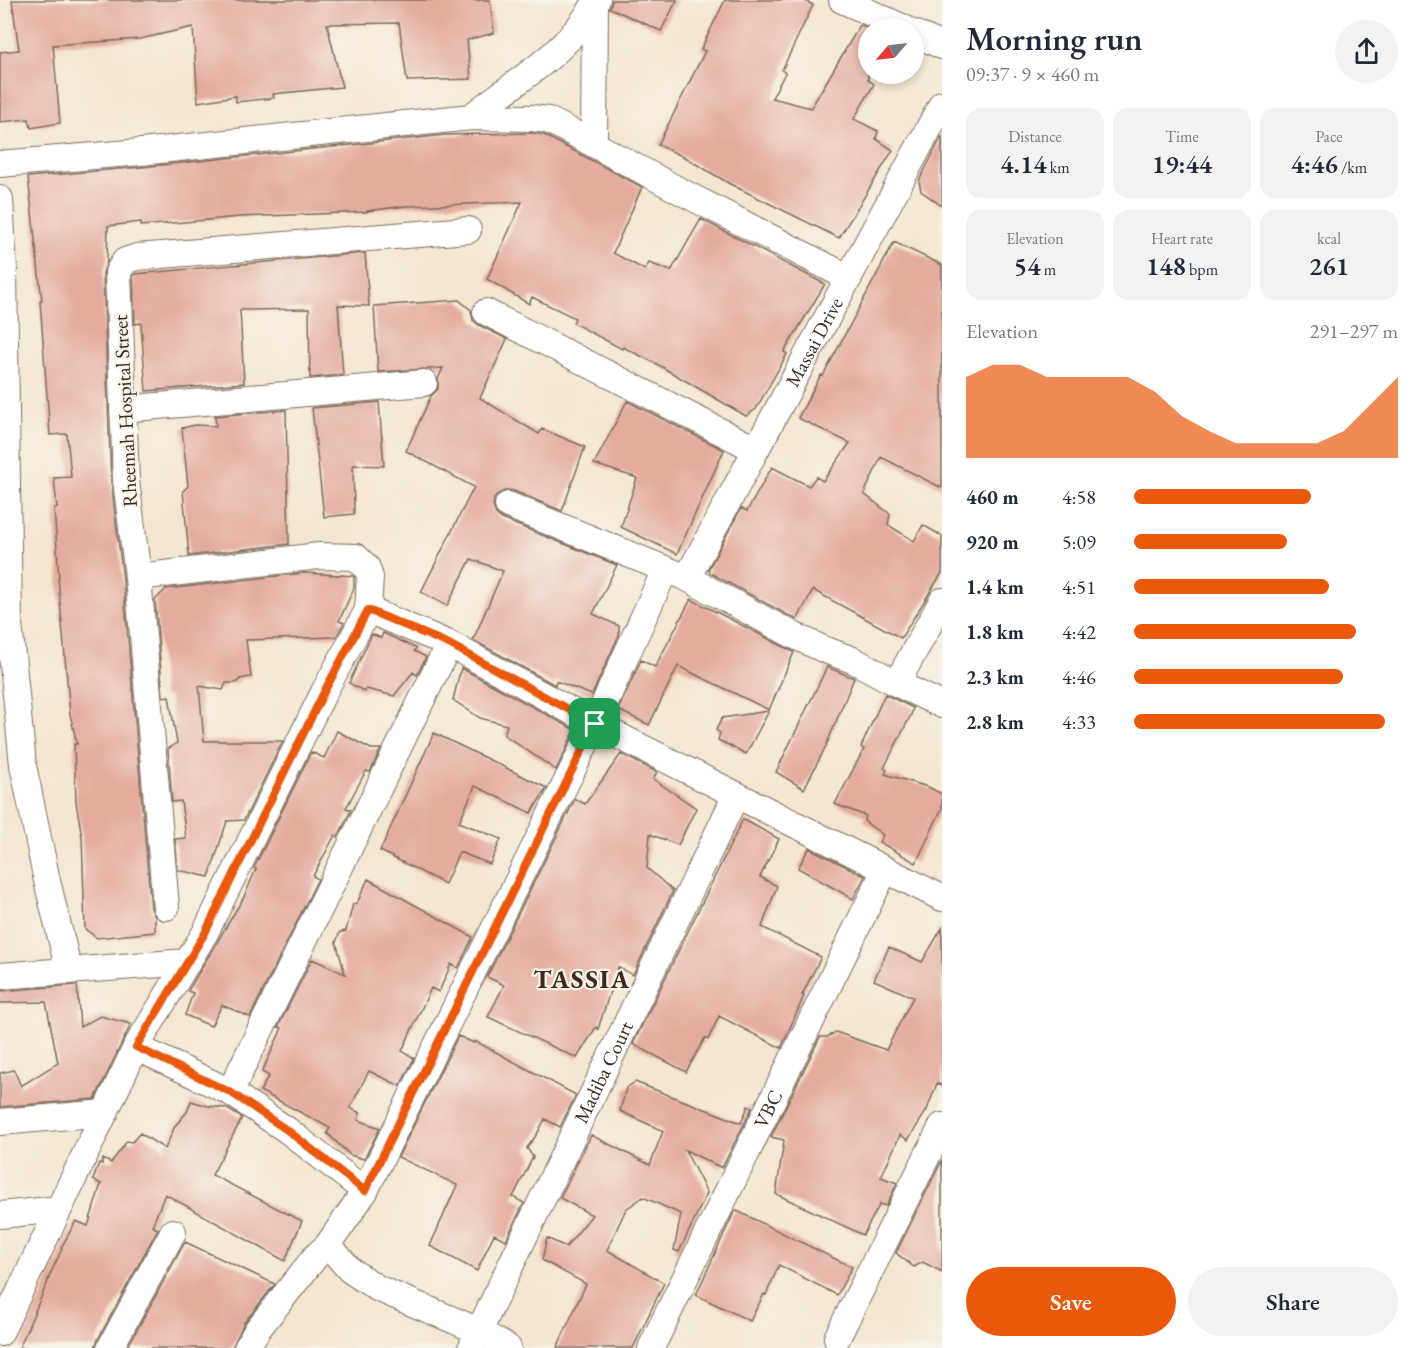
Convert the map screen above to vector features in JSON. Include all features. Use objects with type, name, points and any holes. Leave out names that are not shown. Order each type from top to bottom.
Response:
[{"type":"street","points":[[842,0],[882,18]]},
{"type":"street","points":[[471,117],[536,69],[566,43],[584,23],[596,2]]},
{"type":"street","points":[[594,144],[596,2]]},
{"type":"street","points":[[924,38],[942,46]]},
{"type":"street","name":"Massai Drive","points":[[247,1348],[257,1330],[279,1302],[316,1256],[328,1245],[365,1191],[595,724],[676,574],[755,448],[942,104]]},
{"type":"street","points":[[0,164],[141,152],[471,117],[548,120],[849,278]]},
{"type":"street","points":[[0,199],[9,624],[23,765],[46,881],[69,971]]},
{"type":"street","name":"Rheemah Hospital Street","points":[[166,908],[138,577],[126,480],[118,272],[125,261],[137,257],[468,230]]},
{"type":"street","points":[[486,312],[755,448]]},
{"type":"street","points":[[123,409],[424,383]]},
{"type":"street","points":[[508,505],[676,574],[795,636],[854,660],[942,705]]},
{"type":"street","points":[[0,1333],[136,1047],[205,933],[324,692],[368,610],[370,578],[367,568],[356,558],[319,556],[138,577]]},
{"type":"street","points":[[898,684],[942,601]]},
{"type":"street","points":[[368,610],[449,644],[595,724],[942,898]]},
{"type":"street","points":[[230,1092],[449,644]]},
{"type":"street","name":"Madiba Court","points":[[475,1340],[736,795]]},
{"type":"street","name":"VBC","points":[[651,1348],[885,870]]},
{"type":"street","points":[[0,976],[188,962]]},
{"type":"street","points":[[136,1047],[230,1092],[287,1130],[365,1191]]},
{"type":"street","points":[[0,1122],[105,1113]]},
{"type":"street","points":[[837,1338],[942,1126]]},
{"type":"street","points":[[0,1215],[59,1209]]},
{"type":"street","points":[[110,1348],[173,1232]]},
{"type":"street","points":[[328,1245],[350,1270],[377,1288],[475,1340],[508,1348]]},
{"type":"building","points":[[12,0],[490,0],[494,33],[467,40],[471,79],[407,81],[399,23],[327,24],[342,87],[273,94],[274,98],[236,102],[236,96],[198,102],[193,27],[140,39],[53,45],[60,123],[31,128],[29,119],[0,122],[0,52],[19,50]]},
{"type":"building","points":[[612,0],[677,0],[661,31],[610,8]]},
{"type":"building","points":[[725,0],[804,0],[813,5],[782,70],[785,73],[772,98],[811,108],[858,28],[858,84],[874,84],[854,119],[878,131],[876,139],[893,150],[839,238],[658,145],[705,51],[701,49]]},
{"type":"building","points":[[532,133],[544,135],[642,187],[613,253],[645,270],[649,263],[671,271],[701,219],[825,284],[784,352],[787,354],[756,409],[746,416],[655,363],[623,347],[622,349],[573,323],[575,318],[532,297],[529,304],[487,279],[522,202],[406,206],[367,212],[240,217],[141,226],[141,222],[108,226],[107,262],[103,273],[111,481],[123,579],[151,908],[155,916],[155,932],[97,938],[85,929],[82,837],[76,802],[74,744],[77,744],[70,714],[54,508],[57,508],[54,478],[71,477],[67,434],[50,435],[40,301],[42,301],[28,177],[445,135]]},
{"type":"building","points":[[942,136],[942,206],[921,191],[919,181]]},
{"type":"building","points":[[894,242],[942,265],[942,488],[881,457],[864,494],[890,514],[888,525],[914,541],[923,525],[942,536],[942,573],[901,638],[813,590],[797,620],[708,570],[741,508],[747,511],[772,467],[809,486],[816,477],[823,481],[850,443],[798,418],[821,375],[823,376]]},
{"type":"building","points":[[365,253],[369,306],[338,305],[343,375],[310,378],[309,309],[240,310],[244,383],[146,391],[141,323],[135,324],[133,276],[135,274]]},
{"type":"building","points":[[459,300],[471,310],[473,320],[479,325],[507,339],[480,398],[539,434],[542,429],[585,447],[562,511],[507,490],[498,494],[493,506],[496,514],[502,519],[617,565],[593,614],[619,626],[619,635],[592,695],[556,681],[555,685],[473,640],[503,571],[471,559],[447,606],[421,592],[474,487],[406,451],[431,396],[438,389],[438,379],[443,368],[378,372],[374,306]]},
{"type":"building","points":[[627,401],[724,450],[677,554],[621,527],[637,478],[594,464]]},
{"type":"building","points":[[379,402],[384,466],[353,465],[354,514],[324,517],[312,408]]},
{"type":"building","points":[[286,410],[289,544],[189,556],[183,491],[188,486],[182,428],[195,425],[216,426],[215,416]]},
{"type":"building","points":[[304,573],[354,576],[354,588],[339,621],[344,623],[336,637],[246,640],[251,677],[240,679],[236,683],[226,683],[223,690],[199,686],[204,741],[283,741],[244,820],[227,821],[209,877],[178,870],[175,839],[186,838],[181,801],[172,802],[168,749],[177,743],[169,696],[163,697],[155,600],[166,589]]},
{"type":"building","points":[[691,599],[794,652],[769,710],[678,666],[649,725],[618,710],[641,660],[655,667]]},
{"type":"building","points":[[383,633],[416,648],[414,651],[426,657],[417,675],[413,672],[394,696],[366,689],[365,692],[349,683],[372,634],[381,638]]},
{"type":"building","points":[[827,667],[854,678],[826,746],[804,789],[776,772]]},
{"type":"building","points":[[461,668],[575,730],[556,770],[504,735],[507,725],[480,718],[453,700]]},
{"type":"building","points":[[885,694],[913,708],[884,768],[887,770],[885,774],[928,787],[942,794],[942,808],[916,863],[879,842],[883,835],[864,821],[866,816],[835,804],[864,749],[861,747]]},
{"type":"building","points":[[769,711],[746,754],[718,740],[720,733],[716,730],[722,718]]},
{"type":"building","points":[[337,731],[371,749],[381,749],[370,772],[366,771],[346,808],[351,810],[338,837],[335,835],[313,876],[318,879],[250,1017],[222,1005],[211,1026],[185,1015],[193,993],[188,991],[244,897],[256,869],[254,868],[311,752],[324,758]]},
{"type":"building","points":[[434,733],[547,788],[531,813],[475,786],[459,822],[501,839],[490,864],[459,852],[445,884],[380,851]]},
{"type":"building","points":[[621,754],[657,772],[653,779],[696,808],[678,845],[650,834],[647,868],[673,891],[633,975],[618,967],[598,1029],[596,1027],[577,1058],[488,1017],[504,985],[487,977],[575,799],[585,804]]},
{"type":"building","points":[[743,819],[779,839],[760,877],[777,886],[762,927],[821,957],[802,995],[804,996],[781,1048],[719,1016],[708,1040],[705,1038],[686,1072],[633,1044]]},
{"type":"building","points":[[809,848],[865,876],[853,899],[798,868]]},
{"type":"building","points":[[368,879],[473,937],[458,968],[451,964],[439,992],[431,988],[402,1051],[414,1058],[400,1086],[369,1071],[350,1108],[360,1113],[358,1120],[380,1128],[364,1159],[350,1155],[327,1133],[330,1128],[260,1091],[269,1076],[262,1072],[282,1028],[278,1027],[312,959],[345,974],[336,942],[340,932],[346,931],[353,904],[357,903]]},
{"type":"building","points":[[942,928],[942,1086],[937,1083],[927,1110],[908,1140],[900,1135],[881,1177],[897,1183],[886,1206],[880,1204],[863,1235],[776,1194],[784,1140],[771,1137],[820,1037],[827,1037],[836,1032],[886,1050],[913,997],[874,980],[889,947],[922,962]]},
{"type":"building","points":[[77,985],[80,1027],[100,1016],[131,1024],[95,1099],[0,1107],[0,1073],[14,1070],[21,1086],[58,1063],[46,1002],[0,1003],[0,991]]},
{"type":"building","points":[[458,1036],[474,1043],[475,1041],[576,1095],[560,1127],[545,1119],[527,1148],[533,1157],[513,1197],[524,1203],[506,1240],[494,1234],[477,1271],[430,1246],[457,1185],[398,1157]]},
{"type":"building","points":[[635,1082],[741,1123],[748,1106],[752,1108],[722,1168],[685,1150],[707,1193],[679,1252],[674,1250],[681,1214],[643,1197],[626,1209],[607,1250],[664,1283],[633,1348],[557,1348],[586,1284],[542,1260],[547,1238],[566,1247],[592,1215],[560,1198],[591,1135],[650,1165],[663,1131],[620,1111],[626,1088]]},
{"type":"building","points":[[191,1101],[226,1108],[242,1118],[212,1175],[302,1221],[285,1261],[165,1194],[152,1226],[158,1229],[95,1348],[19,1348],[61,1248],[76,1221],[88,1226],[101,1184],[93,1180],[99,1163],[102,1164],[103,1159],[111,1163],[127,1141],[132,1142],[140,1133],[165,1149],[175,1126],[187,1112]]},
{"type":"building","points":[[942,1160],[942,1272],[923,1262],[914,1267],[896,1253]]},
{"type":"building","points":[[735,1210],[852,1267],[837,1295],[779,1265],[766,1295],[764,1294],[750,1321],[696,1295]]},
{"type":"building","points":[[185,1242],[275,1284],[244,1323],[232,1348],[127,1348]]},
{"type":"district","name":"TASSIA","points":[[582,979]]},
{"type":"route","points":[[368,610],[449,644],[595,724],[365,1191],[287,1130],[230,1092],[136,1047],[205,933],[324,692],[368,610]]}]
